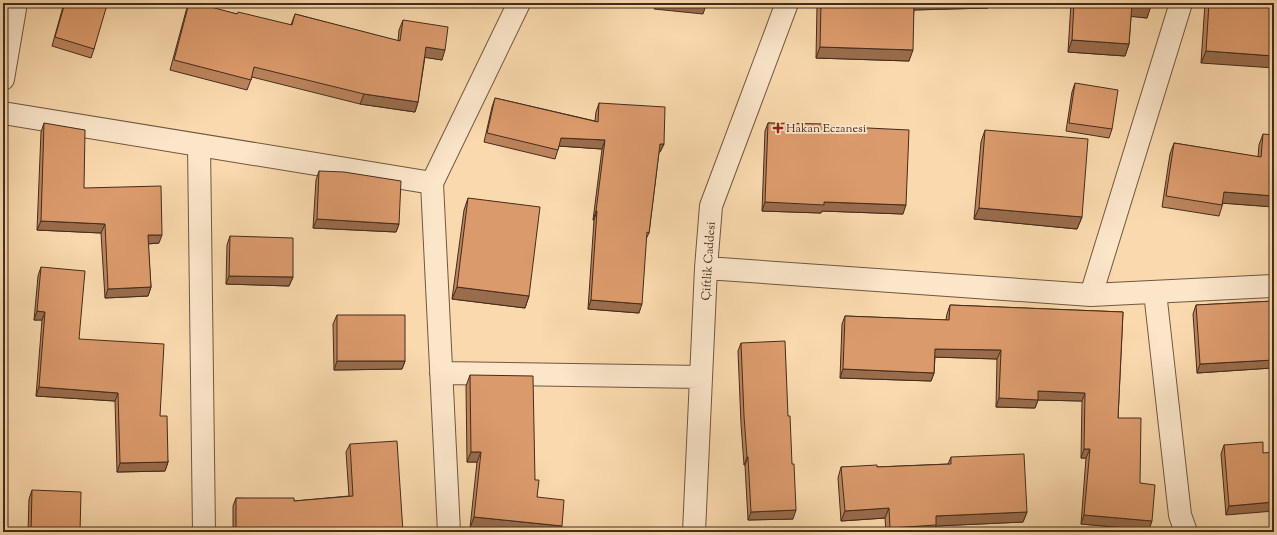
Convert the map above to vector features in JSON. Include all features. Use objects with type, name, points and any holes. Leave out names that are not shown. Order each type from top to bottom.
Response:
[{"type":"street","points":[[3,79],[16,3]]},
{"type":"street","points":[[449,532],[432,183],[519,3]]},
{"type":"street","name":"Çiftlik Caddesi","points":[[694,532],[706,268],[711,206],[787,3]]},
{"type":"street","points":[[1092,294],[1181,3]]},
{"type":"street","points":[[3,113],[432,183]]},
{"type":"street","points":[[199,145],[204,532]]},
{"type":"street","points":[[706,268],[1092,294],[1274,286]]},
{"type":"street","points":[[1155,292],[1180,515],[1186,532]]},
{"type":"street","points":[[441,373],[701,377]]},
{"type":"building","points":[[65,3],[102,3],[107,5],[94,49],[55,37]]},
{"type":"building","points":[[189,3],[196,3],[237,14],[238,12],[292,25],[295,14],[400,41],[403,20],[448,27],[445,50],[426,47],[418,102],[364,94],[254,67],[251,80],[174,60]]},
{"type":"building","points":[[686,3],[706,3],[706,5]]},
{"type":"building","points":[[821,3],[914,3],[913,50],[820,47]]},
{"type":"building","points":[[1074,3],[1151,3],[1151,6],[1132,4],[1129,44],[1072,40]]},
{"type":"building","points":[[1209,3],[1274,3],[1274,56],[1206,51]]},
{"type":"building","points":[[1075,83],[1118,90],[1112,129],[1069,123]]},
{"type":"building","points":[[495,98],[598,122],[599,103],[665,107],[664,144],[660,144],[649,233],[647,232],[642,304],[591,300],[596,211],[605,140],[561,138],[558,150],[487,133]]},
{"type":"building","points":[[44,123],[85,130],[84,188],[161,186],[162,235],[148,235],[151,287],[108,289],[105,224],[41,221]]},
{"type":"building","points":[[768,123],[827,124],[827,126],[909,130],[906,205],[824,202],[824,205],[765,202]]},
{"type":"building","points":[[985,130],[1088,139],[1082,217],[979,208]]},
{"type":"building","points":[[1263,134],[1274,135],[1274,196],[1224,192],[1222,205],[1166,196],[1174,143],[1261,157]]},
{"type":"building","points":[[319,171],[344,172],[401,181],[399,224],[317,219]]},
{"type":"building","points":[[468,198],[540,207],[529,296],[457,287]]},
{"type":"building","points":[[230,236],[293,238],[293,277],[229,276]]},
{"type":"building","points":[[41,267],[85,271],[79,339],[164,344],[160,416],[167,416],[168,462],[120,463],[118,393],[39,387],[45,312],[37,311]]},
{"type":"building","points":[[1274,301],[1274,360],[1200,364],[1196,305]]},
{"type":"building","points":[[950,305],[1123,312],[1118,418],[1141,418],[1140,483],[1155,485],[1152,521],[1084,515],[1090,449],[1084,449],[1085,393],[1038,391],[1038,400],[999,398],[1001,350],[935,349],[934,373],[843,369],[845,316],[949,320]]},
{"type":"building","points":[[337,315],[405,315],[405,361],[337,361]]},
{"type":"building","points":[[785,341],[788,416],[790,416],[796,510],[751,512],[744,416],[741,343]]},
{"type":"building","points":[[470,375],[533,376],[535,480],[539,480],[537,497],[564,500],[562,526],[474,517],[481,452],[471,452]]},
{"type":"building","points":[[397,441],[403,532],[236,532],[236,498],[294,498],[294,501],[353,496],[350,444]]},
{"type":"building","points":[[1263,442],[1263,453],[1274,452],[1274,502],[1229,506],[1224,445]]},
{"type":"building","points":[[1024,454],[1027,512],[936,516],[936,525],[890,528],[889,508],[845,511],[841,467],[951,464],[951,457]]},
{"type":"building","points":[[32,490],[81,492],[80,532],[31,532]]},
{"type":"place","name":"Hakan Eczanesi","points":[[778,128]]}]
